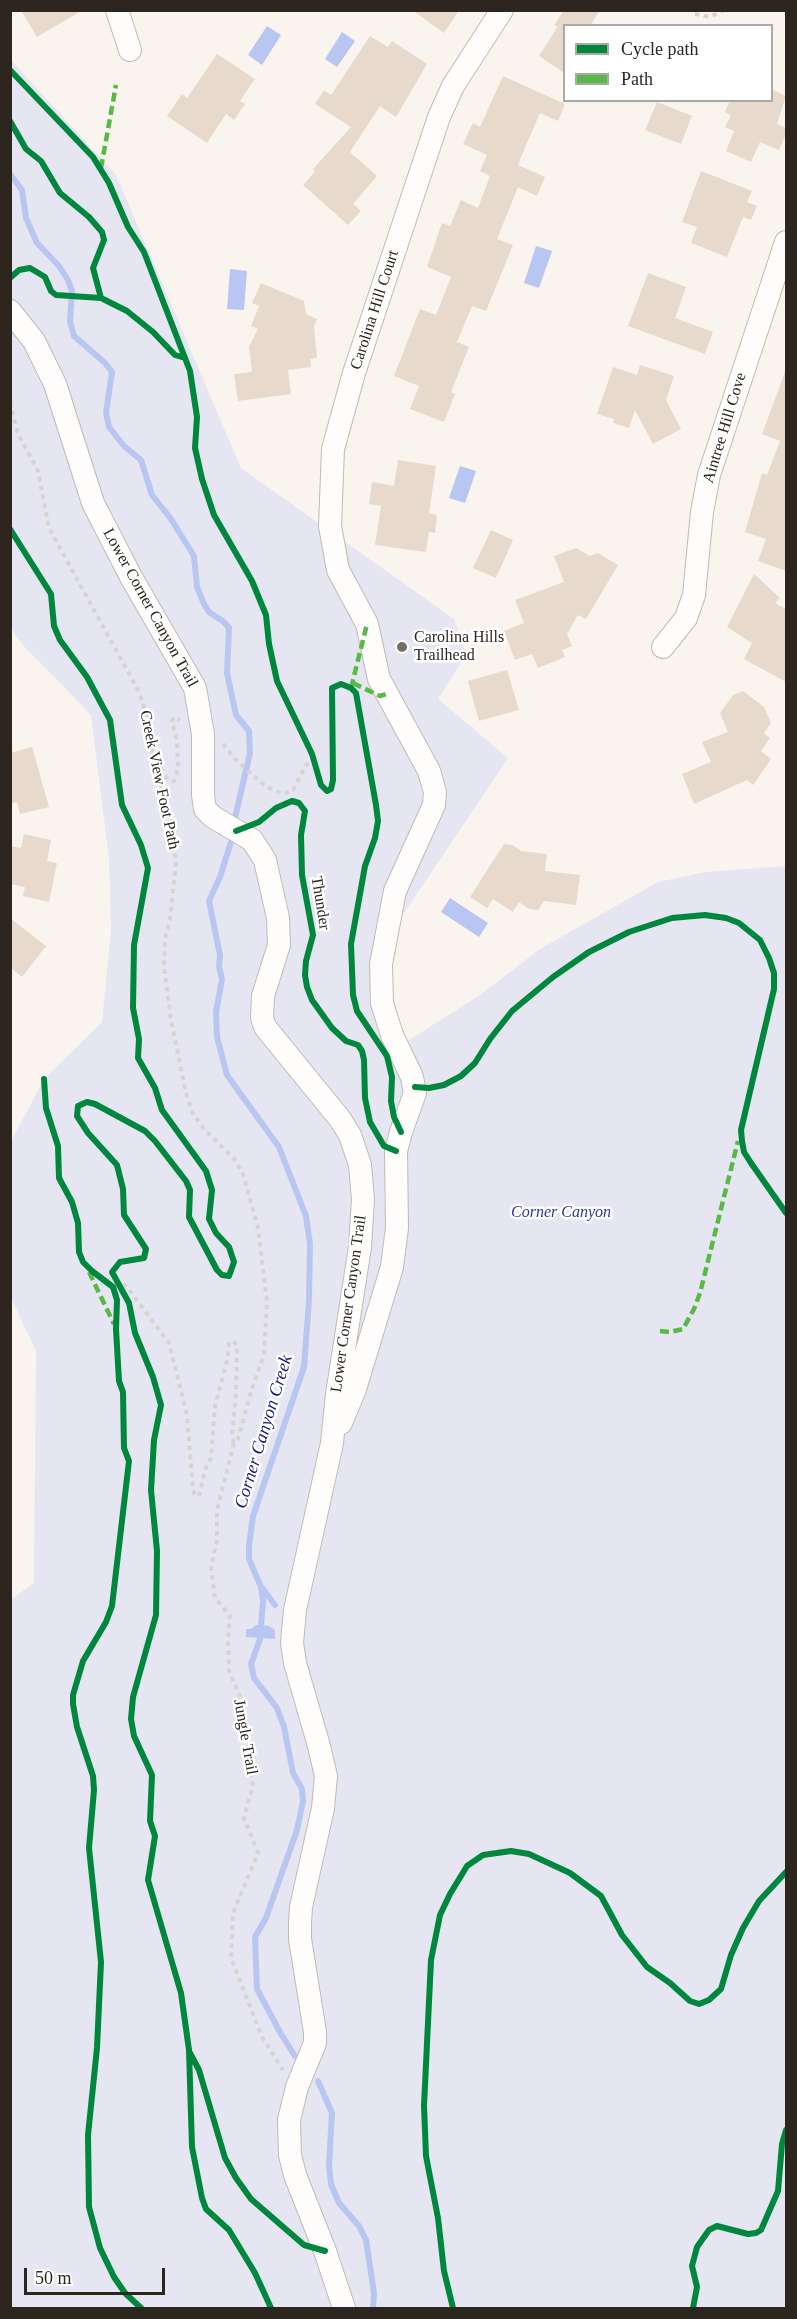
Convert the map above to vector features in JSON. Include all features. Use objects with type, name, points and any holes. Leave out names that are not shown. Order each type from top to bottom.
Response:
[{"type":"street","points":[[117,10],[130,51]]},
{"type":"street","name":"Carolina Hill Court","points":[[332,1443],[355,1389],[392,1268],[397,1228],[396,1151],[415,1087],[392,1035],[382,1003],[381,964],[395,891],[434,805],[435,792],[429,771],[379,679],[367,624],[338,570],[330,526],[333,449],[351,383],[439,117],[453,86],[502,10]]},
{"type":"street","name":"Aintree Hill Cove","points":[[663,647],[686,618],[694,595],[702,512],[709,475],[786,244]]},
{"type":"street","name":"Lower Corner Canyon Trail","points":[[10,311],[34,341],[55,384],[93,503],[131,577],[195,688],[203,734],[203,795],[206,809],[213,817],[252,840],[265,860],[278,918],[279,945],[263,996],[262,1018],[265,1027],[340,1119],[350,1135],[360,1165],[363,1199],[360,1247],[337,1394],[332,1443],[295,1610],[292,1633],[295,1663],[320,1746],[326,1776],[323,1808],[301,1907],[300,1923],[300,1939],[315,2043],[297,2087],[289,2120],[290,2155],[295,2175],[325,2251],[344,2308]]},
{"type":"path","points":[[695,14],[710,17],[724,10]]},
{"type":"path","points":[[234,758],[265,786],[278,793],[290,792],[297,784],[306,765],[314,760]]},
{"type":"path","points":[[113,1275],[129,1303]]},
{"type":"path","points":[[117,1283],[122,1283],[127,1287],[169,1343],[187,1416],[195,1495],[199,1496],[211,1458],[215,1406],[228,1357],[229,1343],[233,1341],[237,1345],[232,1438],[234,1443]]},
{"type":"green space","name":"Corner Canyon","points":[[11,60],[116,175],[241,468],[454,619],[466,655],[438,699],[508,758],[400,919],[389,986],[406,1042],[480,995],[540,949],[658,882],[706,872],[786,866],[786,2308],[11,2308],[10,1600],[34,1583],[36,1351],[11,1298],[11,1141],[44,1079],[102,1022],[111,930],[109,858],[91,715],[22,644],[11,628]]},
{"type":"water","points":[[267,26],[281,35],[262,65],[248,55]]},
{"type":"water","points":[[342,32],[355,41],[337,67],[325,59]]},
{"type":"water","points":[[536,246],[552,251],[539,288],[524,283]]},
{"type":"water","points":[[230,269],[247,271],[244,310],[227,309]]},
{"type":"water","points":[[460,466],[476,471],[465,503],[449,498]]},
{"type":"water","points":[[450,898],[488,923],[479,937],[441,912]]},
{"type":"water","points":[[256,1625],[269,1626],[275,1630],[275,1639],[246,1637],[246,1629],[251,1629]]},
{"type":"building","points":[[21,10],[83,10],[37,37]]},
{"type":"building","points":[[412,10],[459,10],[444,33]]},
{"type":"building","points":[[564,10],[600,10],[591,24],[563,24],[563,72],[539,56],[558,26],[554,26]]},
{"type":"building","points":[[370,36],[388,47],[392,41],[427,64],[396,117],[380,106],[350,152],[377,176],[353,204],[361,211],[348,225],[303,185],[315,172],[313,169],[351,127],[315,104],[324,90],[331,95]]},
{"type":"building","points":[[217,54],[255,79],[240,101],[245,104],[234,120],[226,114],[207,143],[167,116],[182,94],[187,98]]},
{"type":"building","points":[[503,76],[565,104],[558,121],[540,113],[518,165],[545,177],[537,196],[518,187],[497,239],[513,245],[486,311],[472,306],[457,342],[469,347],[451,392],[455,394],[444,422],[410,409],[419,386],[394,376],[420,309],[436,315],[451,277],[427,267],[442,223],[450,226],[461,200],[478,208],[490,176],[480,171],[487,155],[463,144],[473,123],[480,127]]},
{"type":"building","points":[[773,90],[786,96],[777,124],[786,128],[786,134],[779,150],[760,142],[751,162],[726,151],[734,131],[725,127],[731,115],[725,112],[729,102],[773,102]]},
{"type":"building","points":[[657,102],[692,116],[681,144],[645,130]]},
{"type":"building","points":[[701,171],[752,191],[747,202],[757,206],[751,220],[743,217],[727,257],[691,243],[697,227],[682,222]]},
{"type":"building","points":[[648,273],[686,287],[675,318],[713,332],[705,354],[628,326]]},
{"type":"building","points":[[261,283],[304,301],[306,314],[317,319],[314,326],[317,358],[310,359],[311,367],[288,370],[291,394],[238,401],[234,374],[252,372],[249,347],[258,329],[251,326],[259,306],[252,303]]},
{"type":"building","points":[[640,365],[674,376],[666,400],[681,429],[653,444],[635,410],[629,428],[613,423],[614,419],[597,414],[613,367],[637,375]]},
{"type":"building","points":[[785,372],[786,571],[758,561],[766,539],[745,532],[762,473],[767,475],[780,441],[762,434]]},
{"type":"building","points":[[398,460],[436,466],[429,513],[437,515],[435,533],[429,532],[426,552],[375,545],[381,506],[369,504],[372,482],[394,486]]},
{"type":"building","points":[[491,530],[513,540],[496,578],[473,568]]},
{"type":"building","points":[[576,548],[590,556],[598,553],[618,565],[586,619],[578,615],[567,634],[572,646],[562,650],[565,657],[538,668],[532,654],[515,660],[504,631],[524,623],[515,600],[564,582],[554,556]]},
{"type":"building","points":[[754,574],[780,598],[775,603],[786,609],[786,682],[744,659],[752,643],[727,627]]},
{"type":"building","points":[[507,670],[519,710],[479,721],[468,681]]},
{"type":"building","points":[[743,691],[764,707],[771,723],[764,733],[770,738],[761,751],[771,759],[753,785],[747,780],[694,804],[682,774],[711,762],[702,742],[728,732],[720,713],[733,695]]},
{"type":"building","points":[[32,747],[49,807],[20,814],[17,802],[10,804],[10,753]]},
{"type":"building","points":[[24,834],[51,840],[47,861],[57,863],[49,902],[23,896],[25,887],[10,884],[10,846],[21,848]]},
{"type":"building","points":[[504,844],[513,845],[521,851],[547,854],[545,871],[580,875],[576,905],[544,901],[538,910],[529,909],[519,902],[513,912],[493,899],[487,908],[470,897]]},
{"type":"building","points":[[10,918],[46,946],[22,977],[10,967]]},
{"type":"waterway","name":"Corner Canyon Creek","points":[[10,174],[22,190],[26,218],[37,243],[59,266],[68,280],[72,291],[70,322],[74,336],[112,372],[106,413],[109,427],[124,446],[141,460],[152,495],[171,519],[194,556],[197,587],[204,604],[209,612],[229,628],[227,673],[236,715],[249,731],[250,753],[235,818]]},
{"type":"waterway","name":"Corner Canyon Creek","points":[[231,842],[220,877],[209,901],[220,955],[219,967],[222,979],[216,1012],[217,1037],[227,1075],[279,1147],[306,1216],[310,1244],[304,1367],[253,1516],[249,1546],[249,1559],[261,1587],[263,1601],[260,1639],[251,1664],[254,1678],[277,1708],[284,1727],[293,1773],[302,1789],[303,1801],[297,1830],[266,1918],[255,1937],[257,1989],[295,2056]]},
{"type":"waterway","points":[[263,1589],[275,1605]]},
{"type":"waterway","points":[[318,2081],[332,2113],[329,2164],[331,2184],[339,2203],[359,2226],[366,2240],[374,2293],[373,2308]]},
{"type":"marked path","points":[[101,168],[116,85]]},
{"type":"marked path","points":[[351,688],[367,624]]},
{"type":"marked path","points":[[353,683],[380,696],[386,694]]},
{"type":"marked path","points":[[660,1331],[670,1332],[683,1329],[694,1309],[738,1141]]},
{"type":"marked path","points":[[89,1272],[114,1324]]},
{"type":"cycle path","points":[[10,70],[93,157],[109,183],[128,227],[144,252],[190,371],[197,417],[195,448],[214,515],[252,581],[266,615],[269,644],[277,681],[312,754],[321,785],[327,791],[331,789],[333,780],[332,688],[341,684],[356,693],[378,821],[375,838],[365,866],[351,944],[353,995],[357,1011],[387,1056],[392,1077],[391,1101],[394,1117],[401,1132]]},
{"type":"cycle path","points":[[10,121],[26,149],[41,161],[60,193],[89,217],[102,232],[104,240],[93,268],[101,298]]},
{"type":"cycle path","points":[[10,278],[19,270],[30,268],[45,277],[51,291],[56,295],[101,298],[127,311],[153,332],[175,355],[185,358]]},
{"type":"cycle path","points":[[10,529],[51,594],[54,626],[60,640],[87,677],[110,720],[122,805],[141,845],[148,868],[134,945],[133,1008],[139,1039],[138,1058],[155,1088],[162,1110],[206,1171],[212,1190],[209,1219],[216,1233],[229,1247],[234,1262],[229,1276],[222,1275],[217,1270],[189,1217],[190,1190],[186,1181],[155,1141],[145,1131],[95,1104],[87,1102],[78,1106],[77,1116],[88,1133],[117,1165],[123,1189],[124,1215],[146,1249],[144,1258],[120,1262],[112,1272],[129,1303],[135,1333],[153,1377],[161,1405],[154,1440],[151,1490],[157,1551],[156,1615],[133,1697],[131,1719],[134,1736],[152,1775],[150,1821],[155,1836],[148,1880],[181,1993],[189,2050],[192,2147],[202,2198],[206,2209],[229,2230],[255,2273],[271,2308]]},
{"type":"cycle path","name":"Thunder","points":[[236,831],[259,822],[276,808],[292,801],[299,803],[305,811],[301,835],[302,875],[313,935],[306,961],[307,987],[312,1000],[332,1028],[346,1041],[358,1045],[362,1051],[365,1098],[370,1122],[384,1146],[396,1151]]},
{"type":"cycle path","points":[[415,1087],[429,1088],[444,1085],[461,1076],[475,1063],[512,1011],[553,977],[589,952],[629,932],[672,918],[705,915],[726,918],[739,923],[760,940],[774,973],[774,989],[741,1130],[744,1152],[786,1213]]},
{"type":"cycle path","points":[[44,1079],[46,1108],[58,1146],[59,1178],[72,1202],[78,1223],[79,1252],[83,1262],[113,1287],[117,1300],[119,1381],[123,1392],[124,1448],[129,1461],[112,1606],[106,1622],[83,1661],[73,1695],[73,1704],[77,1727],[93,1776],[89,1848],[101,1962],[97,2048],[88,2135],[89,2207],[100,2248],[114,2277],[125,2293],[141,2308]]},
{"type":"cycle path","points":[[453,2308],[444,2271],[438,2218],[426,2156],[424,2106],[431,1960],[440,1915],[467,1866],[483,1855],[511,1851],[529,1854],[570,1873],[601,1896],[622,1935],[647,1967],[690,2001],[699,2004],[709,2000],[721,1989],[731,1955],[743,1928],[759,1901],[786,1872]]},
{"type":"cycle path","points":[[190,2053],[199,2070],[225,2158],[236,2178],[251,2199],[304,2245],[325,2251]]},
{"type":"cycle path","points":[[693,2308],[697,2287],[692,2266],[697,2247],[709,2230],[717,2226],[748,2234],[761,2230],[778,2191],[782,2144],[786,2130]]},
{"type":"place","name":"Carolina Hills Trailhead","points":[[402,647]]}]
